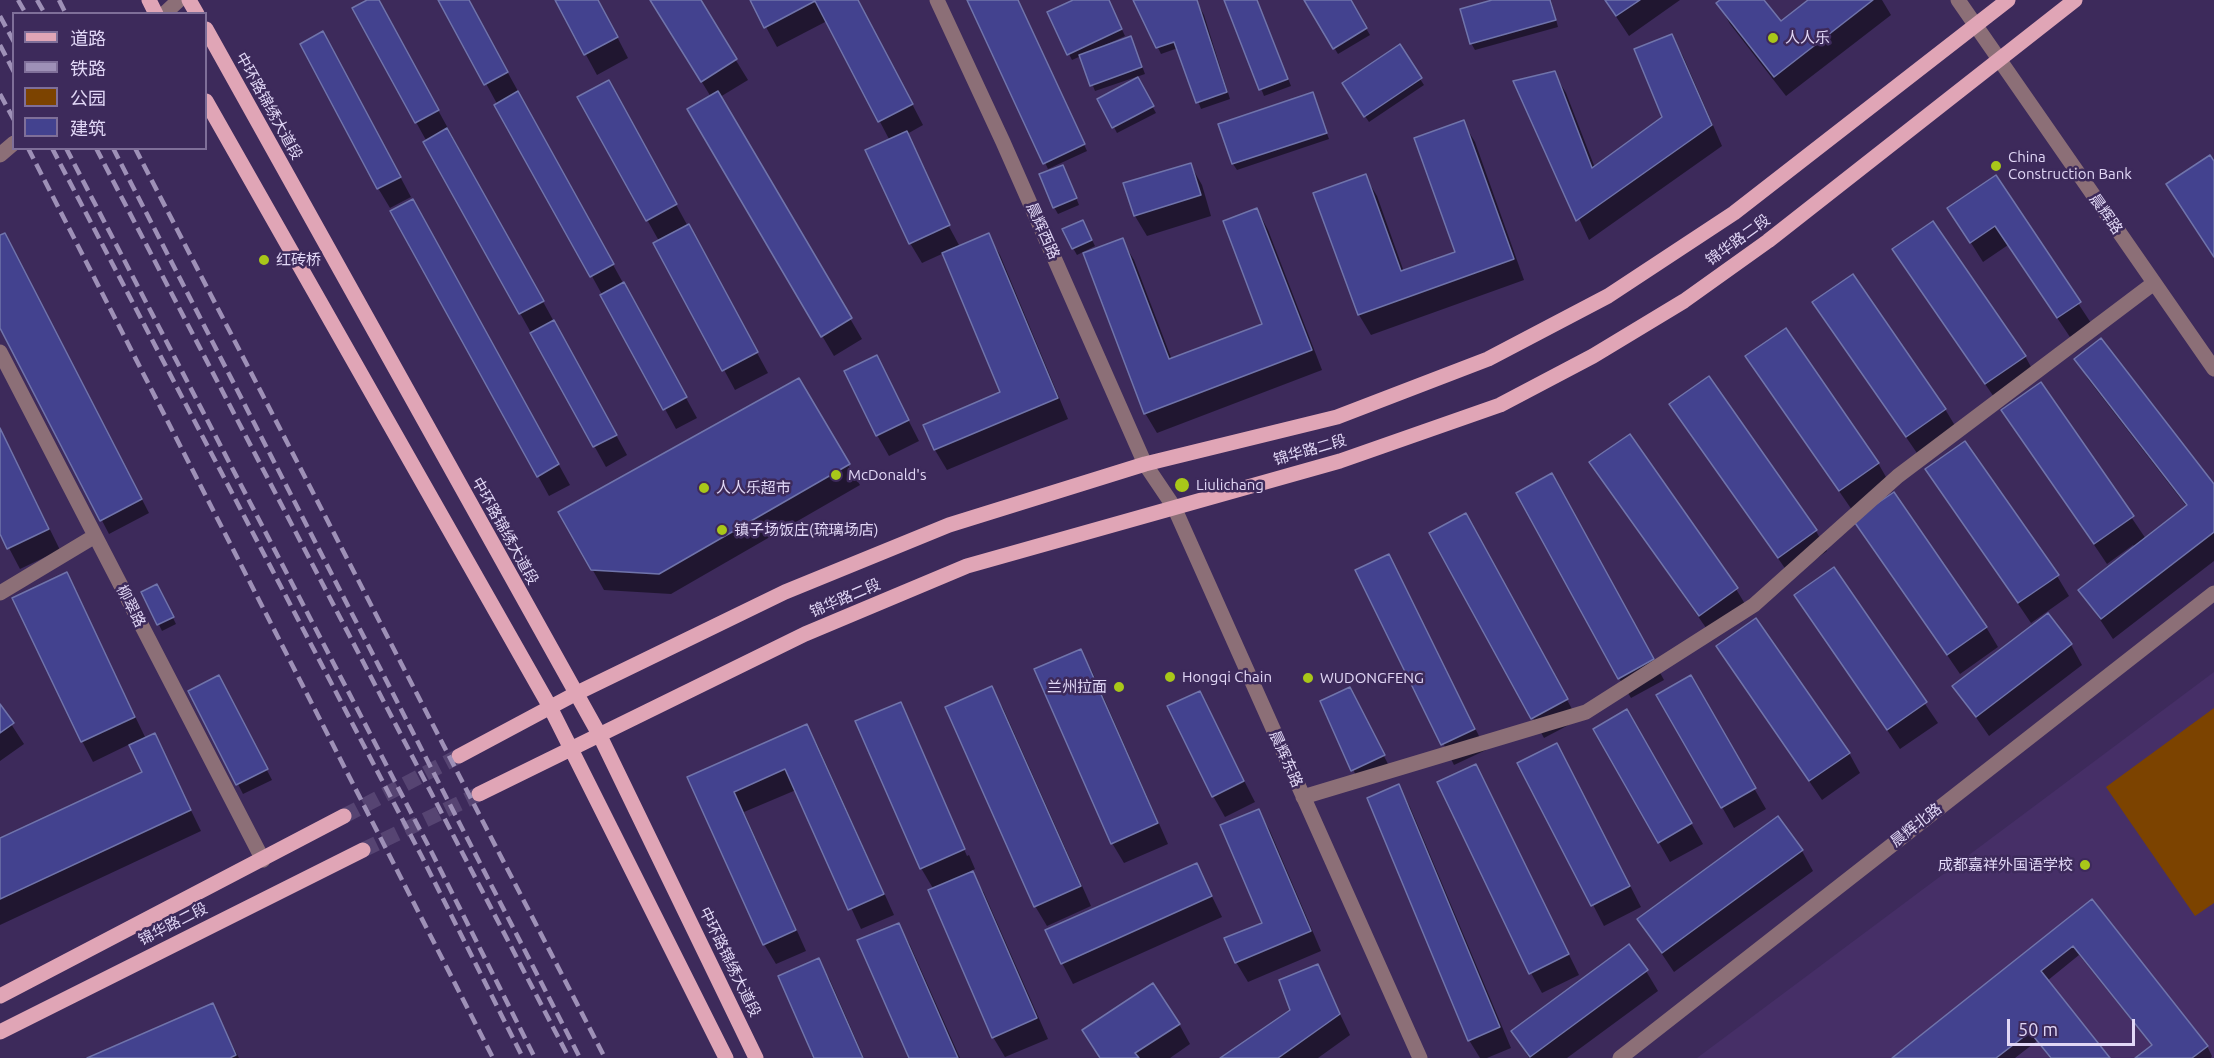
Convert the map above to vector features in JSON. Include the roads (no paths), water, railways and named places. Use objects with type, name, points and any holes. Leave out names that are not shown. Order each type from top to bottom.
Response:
[{"type":"main road","name":"锦华路二段","points":[[459,756],[550,707],[785,592],[949,525],[1145,464],[1337,417],[1488,359],[1608,296],[1734,213],[2008,0]]},
{"type":"main road","name":"锦华路二段","points":[[479,794],[805,634],[967,566],[1340,461],[1500,405],[1593,356],[1684,301],[1768,241],[2075,0]]},
{"type":"main road","name":"中环路锦绣大道段","points":[[207,32],[599,735],[756,1058]]},
{"type":"main road","points":[[207,103],[573,748],[726,1058]]},
{"type":"main road","name":"锦华路二段","points":[[0,996],[344,816]]},
{"type":"main road","name":"锦华路二段","points":[[0,1032],[363,850]]},
{"type":"street","points":[[166,12],[179,0]]},
{"type":"street","name":"晨辉西路","points":[[937,0],[1003,142],[1145,464]]},
{"type":"street","name":"晨辉路","points":[[1958,0],[2214,369]]},
{"type":"street","points":[[0,155],[12,145]]},
{"type":"street","points":[[1303,797],[1587,712],[1754,605],[1898,476],[2154,283]]},
{"type":"street","name":"柳翠路","points":[[0,352],[263,860]]},
{"type":"street","name":"晨辉东路","points":[[1145,464],[1174,507],[1420,1058]]},
{"type":"street","points":[[0,593],[95,536]]},
{"type":"street","name":"晨辉北路","points":[[1620,1058],[2214,593]]},
{"type":"tunnel","points":[[344,816],[459,756]]},
{"type":"tunnel","points":[[363,850],[479,794]]},
{"type":"railway","points":[[18,0],[25,12]]},
{"type":"railway","points":[[37,0],[44,12]]},
{"type":"railway","points":[[59,0],[65,12]]},
{"type":"railway","points":[[0,16],[12,38]]},
{"type":"railway","points":[[0,45],[12,68]]},
{"type":"railway","points":[[0,94],[12,116]]},
{"type":"railway","points":[[29,150],[493,1058]]},
{"type":"railway","points":[[53,150],[421,855],[523,1058]]},
{"type":"railway","points":[[67,150],[431,851],[535,1058]]},
{"type":"railway","points":[[97,150],[569,1058]]},
{"type":"railway","points":[[114,150],[580,1058]]},
{"type":"railway","points":[[136,150],[605,1058]]},
{"type":"place","name":"人人乐","points":[[1773,38]]},
{"type":"place","name":"China Construction Bank","points":[[1996,166]]},
{"type":"place","name":"红砖桥","points":[[264,260]]},
{"type":"place","name":"McDonald's","points":[[836,475]]},
{"type":"place","name":"Liulichang","points":[[1182,485]]},
{"type":"place","name":"人人乐超市","points":[[704,488]]},
{"type":"place","name":"镇子场饭庄(琉璃场店)","points":[[722,530]]},
{"type":"place","name":"Hongqi Chain","points":[[1170,677]]},
{"type":"place","name":"WUDONGFENG","points":[[1308,678]]},
{"type":"place","name":"兰州拉面","points":[[1119,687]]},
{"type":"place","name":"成都嘉祥外国语学校","points":[[2085,865]]}]
